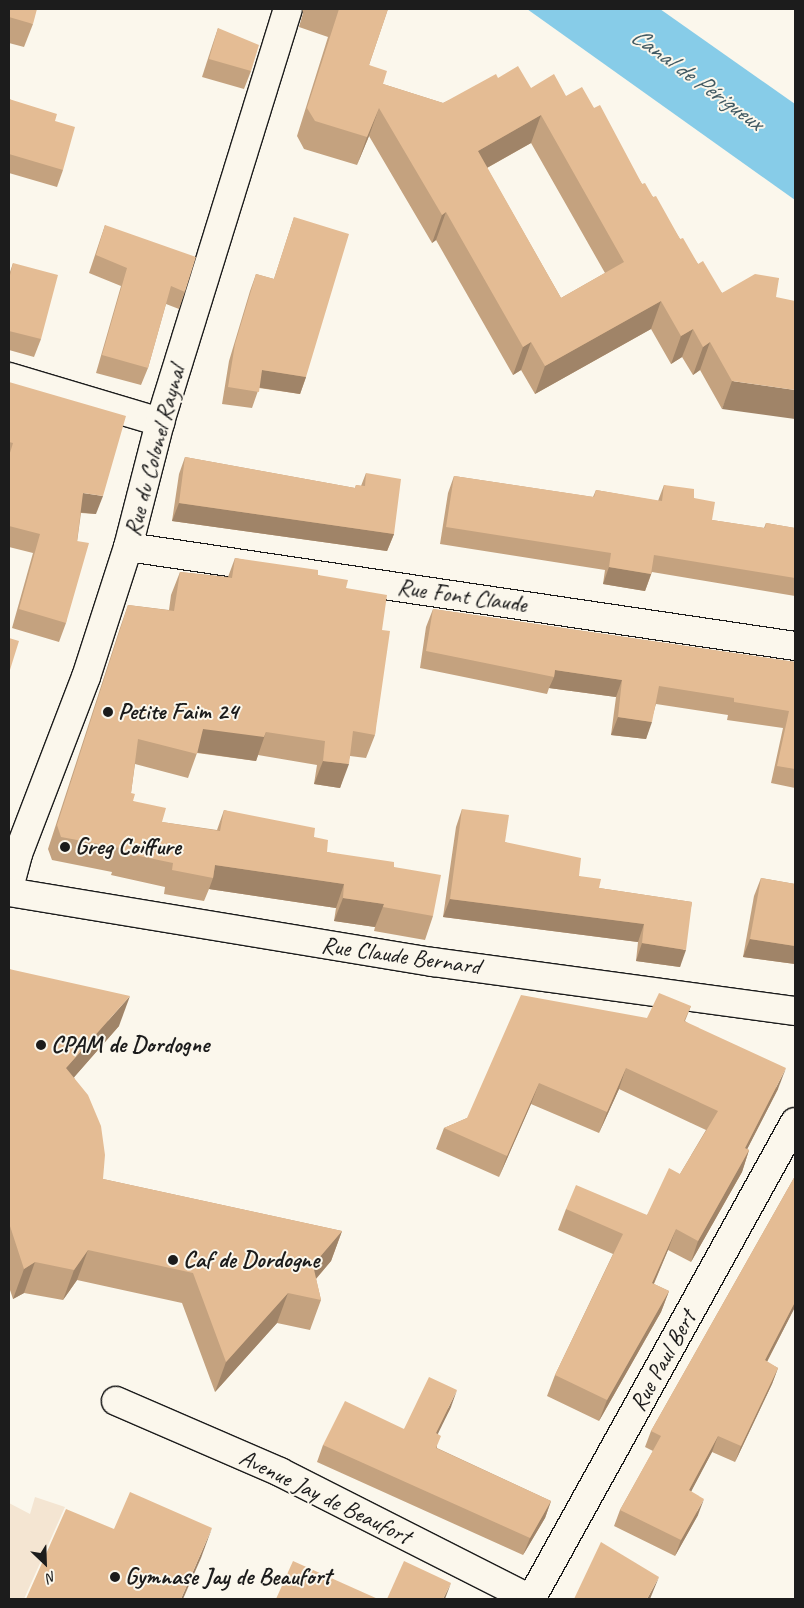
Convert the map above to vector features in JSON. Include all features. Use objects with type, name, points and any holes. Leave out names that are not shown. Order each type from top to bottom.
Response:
[{"type":"street","name":"Rue du Colonel Raynal","points":[[9,890],[18,854],[86,677],[128,547],[160,422],[288,9]]},
{"type":"street","points":[[9,377],[160,422]]},
{"type":"street","name":"Rue Font Claude","points":[[128,547],[795,646]]},
{"type":"street","name":"Rue Claude Bernard","points":[[9,890],[433,962],[795,1011]]},
{"type":"street","name":"Rue Paul Bert","points":[[530,1599],[795,1122]]},
{"type":"street","name":"Avenue Jay de Beaufort","points":[[116,1401],[280,1472],[530,1599]]},
{"type":"shaded area","points":[[35,1497],[65,1507],[24,1599],[9,1599],[9,1503],[30,1514]]},
{"type":"water","name":"Canal de Périgueux","points":[[527,9],[660,9],[795,104],[795,200]]},
{"type":"building","points":[[9,9],[37,9],[33,24],[9,17]]},
{"type":"building","points":[[339,9],[388,9],[369,65],[387,71],[383,84],[443,103],[496,74],[498,78],[518,66],[531,88],[554,74],[566,96],[582,87],[594,108],[600,105],[642,184],[645,183],[653,197],[656,196],[680,239],[683,238],[698,264],[703,261],[722,293],[755,274],[779,278],[776,297],[795,301],[795,390],[732,381],[710,342],[703,347],[693,329],[681,336],[661,301],[545,366],[531,342],[523,347],[446,212],[442,215],[379,108],[367,137],[315,121],[307,108]],"holes":[[[541,115],[624,262],[561,298],[478,151]]]},
{"type":"building","points":[[218,28],[259,45],[251,71],[209,59]]},
{"type":"building","points":[[9,99],[57,114],[55,121],[75,127],[63,170],[9,154]]},
{"type":"building","points":[[294,217],[349,234],[306,377],[262,370],[259,392],[228,387],[235,344],[256,274],[274,279]]},
{"type":"building","points":[[105,225],[196,257],[185,292],[171,286],[148,368],[102,355],[127,268],[96,255]]},
{"type":"building","points":[[13,263],[58,275],[41,339],[9,331],[9,275]]},
{"type":"building","points":[[9,382],[126,416],[103,496],[83,493],[77,541],[89,543],[66,623],[19,609],[40,534],[9,526],[9,456],[13,443],[9,442]]},
{"type":"building","points":[[185,457],[355,488],[356,485],[365,486],[366,473],[401,479],[394,534],[179,503]]},
{"type":"building","points":[[454,476],[594,497],[596,490],[662,501],[664,485],[694,489],[694,498],[715,502],[712,520],[765,528],[766,523],[795,528],[795,578],[654,555],[651,574],[609,567],[611,553],[446,527]]},
{"type":"building","points":[[235,558],[318,570],[318,575],[348,580],[346,588],[387,595],[382,630],[390,631],[375,735],[353,731],[349,764],[323,761],[325,741],[266,732],[264,737],[203,729],[197,754],[138,739],[131,793],[135,794],[133,801],[166,808],[162,822],[220,831],[224,810],[315,828],[314,837],[328,840],[327,852],[394,862],[394,867],[441,875],[433,916],[383,907],[384,904],[343,898],[344,884],[215,865],[213,878],[172,870],[173,863],[120,852],[120,848],[61,837],[57,825],[128,605],[174,611],[180,572],[232,578]]},
{"type":"building","points":[[433,609],[795,662],[795,769],[777,766],[789,711],[734,702],[734,698],[659,686],[652,722],[618,717],[622,680],[555,670],[554,677],[426,651]]},
{"type":"building","points":[[9,638],[19,641],[9,673]]},
{"type":"building","points":[[462,809],[509,815],[505,842],[581,858],[579,876],[601,879],[599,888],[692,902],[686,950],[642,943],[644,924],[450,899]]},
{"type":"building","points":[[761,878],[795,884],[795,946],[750,939]]},
{"type":"building","points":[[9,969],[130,996],[66,1068],[88,1095],[101,1126],[105,1155],[103,1179],[342,1231],[313,1265],[321,1300],[288,1293],[226,1362],[193,1273],[88,1250],[74,1270],[35,1262],[24,1269],[9,1223]]},
{"type":"building","points":[[659,993],[691,1006],[684,1021],[786,1068],[745,1148],[749,1150],[698,1241],[676,1229],[652,1283],[669,1291],[607,1400],[555,1375],[623,1234],[566,1209],[576,1185],[647,1215],[669,1168],[680,1174],[718,1111],[626,1068],[607,1112],[539,1083],[507,1156],[444,1128],[467,1118],[521,995],[647,1018]]},
{"type":"building","points":[[795,1176],[795,1302],[765,1360],[778,1368],[741,1446],[718,1436],[689,1490],[704,1499],[681,1540],[620,1510],[661,1436],[651,1431]]},
{"type":"building","points":[[429,1377],[457,1390],[436,1433],[441,1436],[436,1448],[551,1501],[530,1538],[323,1445],[345,1401],[404,1429]]},
{"type":"building","name":"Gymnase Jay de Beaufort","points":[[130,1492],[212,1528],[181,1599],[26,1599],[66,1509],[114,1529]]},
{"type":"building","points":[[601,1542],[659,1577],[647,1599],[574,1599]]},
{"type":"building","points":[[293,1561],[378,1599],[276,1599]]},
{"type":"building","points":[[404,1561],[451,1583],[443,1599],[387,1599]]},
{"type":"place","name":"Petite Faim 24","points":[[108,712]]},
{"type":"place","name":"Greg Coiffure","points":[[65,847]]},
{"type":"place","name":"CPAM de Dordogne","points":[[41,1045]]},
{"type":"place","name":"Caf de Dordogne","points":[[173,1260]]},
{"type":"place","name":"Gymnase Jay de Beaufort","points":[[115,1577]]}]
